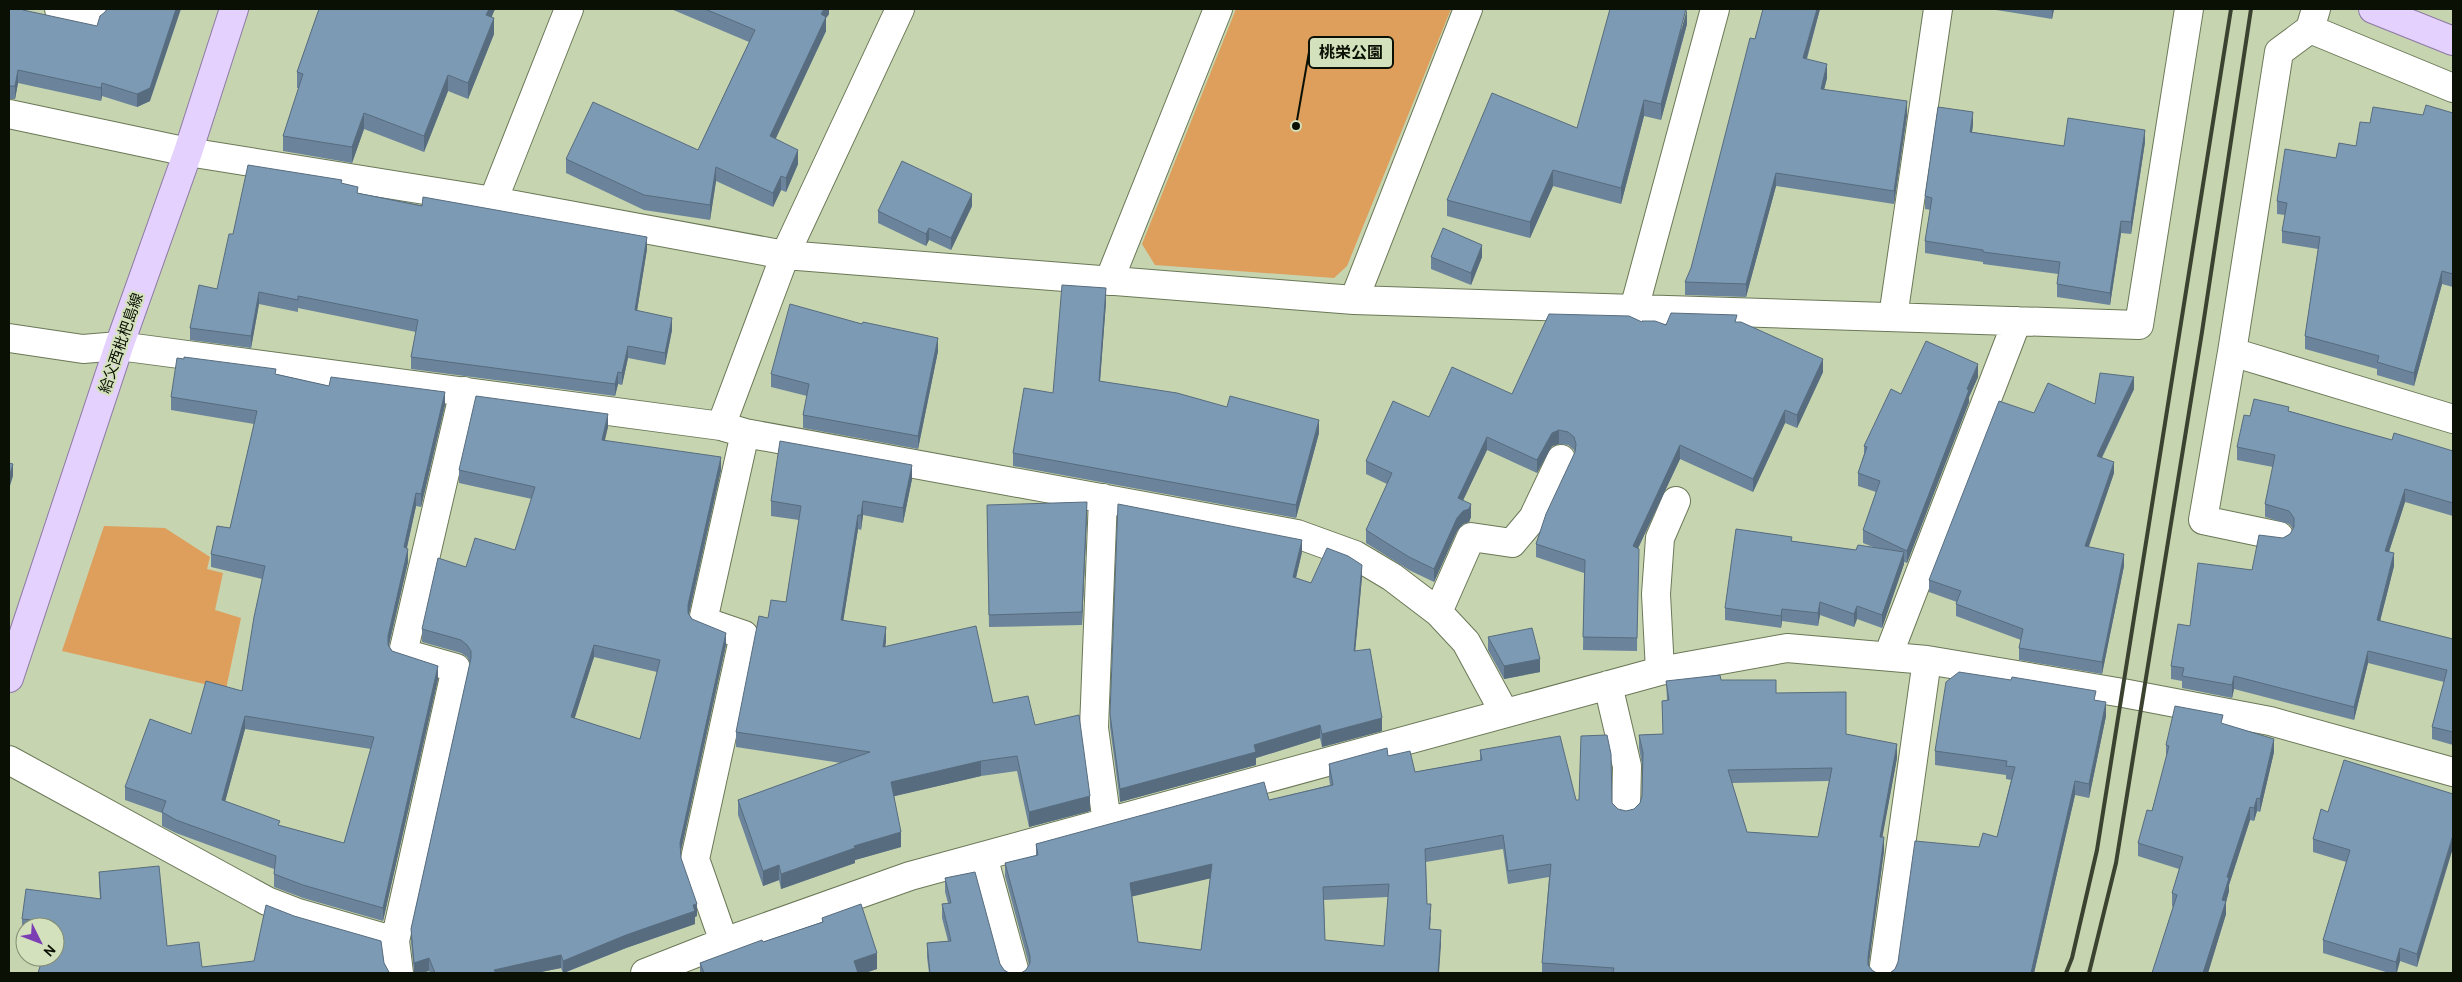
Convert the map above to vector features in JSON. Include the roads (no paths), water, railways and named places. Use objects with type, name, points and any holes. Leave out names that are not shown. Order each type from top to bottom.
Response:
[{"type":"main road","name":"給父西枇杷島線","points":[[9,678],[119,346],[188,152],[234,9]]},
{"type":"main road","points":[[2373,9],[2453,41]]},
{"type":"street","points":[[58,9],[93,16],[94,9]]},
{"type":"street","points":[[493,201],[569,9]]},
{"type":"street","points":[[724,942],[695,859],[744,635],[703,621],[733,430],[785,255],[900,9]]},
{"type":"street","points":[[1109,281],[1218,9]]},
{"type":"street","points":[[1354,300],[1468,9]]},
{"type":"street","points":[[1634,309],[1715,9]]},
{"type":"street","points":[[1893,317],[1938,9]]},
{"type":"street","points":[[9,114],[188,152],[493,201],[785,255],[1354,300],[2139,325],[2189,9]]},
{"type":"street","points":[[2279,536],[2203,520],[2232,352],[2279,52],[2313,19],[2453,88]]},
{"type":"street","points":[[1888,656],[2017,321]]},
{"type":"street","points":[[9,338],[82,349],[119,346],[464,391],[733,430],[1297,534],[1355,555],[1392,577],[1438,612],[1466,642],[1504,712]]},
{"type":"street","points":[[2232,352],[2453,419]]},
{"type":"street","points":[[400,973],[395,941],[456,668],[403,653],[464,391]]},
{"type":"street","points":[[1438,612],[1471,537],[1512,543],[1533,518],[1561,459]]},
{"type":"street","points":[[1103,498],[1094,728],[1107,822]]},
{"type":"street","points":[[1660,671],[1656,594],[1660,538],[1676,501]]},
{"type":"street","points":[[645,973],[724,942],[910,876],[1504,712],[1660,671],[1787,648],[1927,660],[2123,693],[2270,721],[2453,772]]},
{"type":"street","points":[[1883,973],[1927,660]]},
{"type":"street","points":[[1608,685],[1627,766],[1626,809]]},
{"type":"street","points":[[9,760],[267,901],[298,913],[395,941]]},
{"type":"street","points":[[983,856],[1015,973]]},
{"type":"railway","points":[[2066,973],[2072,958],[2097,850],[2231,9]]},
{"type":"railway","points":[[2089,973],[2116,863],[2202,332],[2251,9]]},
{"type":"place","name":"桃栄公園","points":[[1296,126]]}]
